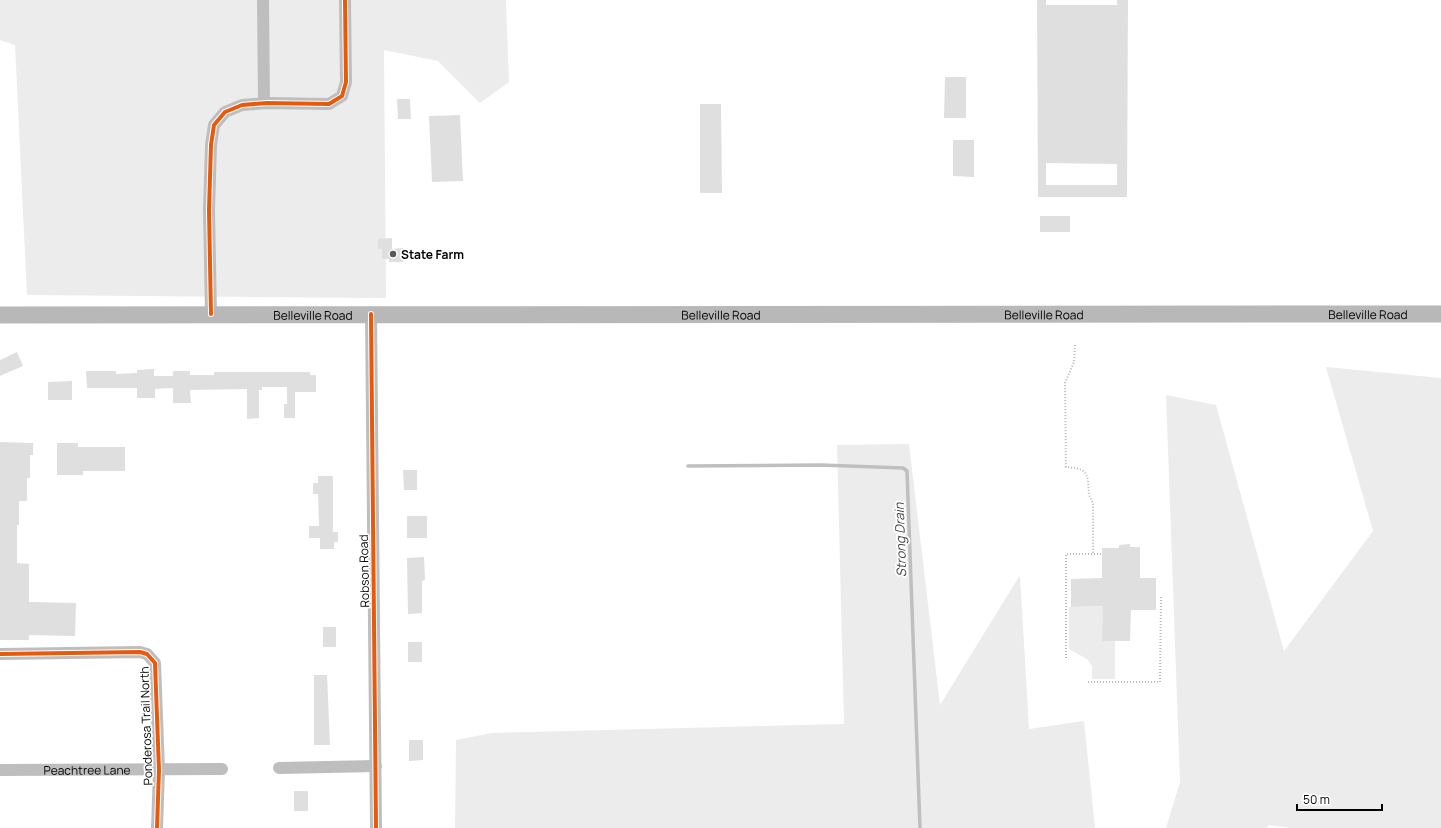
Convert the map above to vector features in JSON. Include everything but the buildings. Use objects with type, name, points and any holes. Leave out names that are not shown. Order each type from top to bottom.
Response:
[{"type":"main road","name":"Belleville Road","points":[[0,315],[1441,314]]},
{"type":"street","points":[[263,0],[264,103]]},
{"type":"street","points":[[211,314],[210,195],[211,145],[214,125],[225,112],[242,105],[264,103],[329,104],[342,96],[346,82],[346,0]]},
{"type":"street","name":"Robson Road","points":[[371,314],[376,828]]},
{"type":"street","name":"Ponderosa Trail North","points":[[0,654],[140,652],[147,654],[156,663],[159,770],[157,828]]},
{"type":"street","points":[[279,768],[376,766]]},
{"type":"street","name":"Peachtree Lane","points":[[0,770],[222,769]]},
{"type":"path","points":[[1075,345],[1074,362],[1065,383],[1066,467],[1082,470],[1086,474],[1088,480],[1089,495],[1094,503],[1093,554]]},
{"type":"path","points":[[1066,658],[1066,554],[1102,554]]},
{"type":"path","points":[[1088,682],[1160,682],[1161,595]]},
{"type":"shaded area","points":[[0,0],[506,0],[509,82],[480,103],[438,61],[384,50],[386,298],[27,295],[15,45],[0,40]]},
{"type":"shaded area","points":[[1326,367],[1441,378],[1441,828],[1291,828],[1269,825],[1267,828],[1166,828],[1180,782],[1166,395],[1216,405],[1284,651],[1373,531]]},
{"type":"shaded area","points":[[909,444],[940,705],[1020,575],[1029,729],[1084,721],[1095,828],[455,828],[456,740],[492,733],[844,724],[837,445]]},
{"type":"shaded area","points":[[1103,606],[1115,641],[1115,679],[1092,679],[1092,666],[1087,659],[1069,649],[1069,607]]},
{"type":"waterway","name":"Strong Drain","points":[[688,466],[821,465],[903,468],[907,471],[920,828]]},
{"type":"cycle path","points":[[211,314],[209,210],[211,145],[214,125],[225,112],[242,105],[267,103],[329,104],[342,96],[346,82],[345,0]]},
{"type":"cycle path","points":[[371,314],[376,828]]},
{"type":"cycle path","points":[[0,654],[140,652],[147,654],[155,663],[159,770],[157,828]]},
{"type":"place","name":"State Farm","points":[[393,254]]}]
